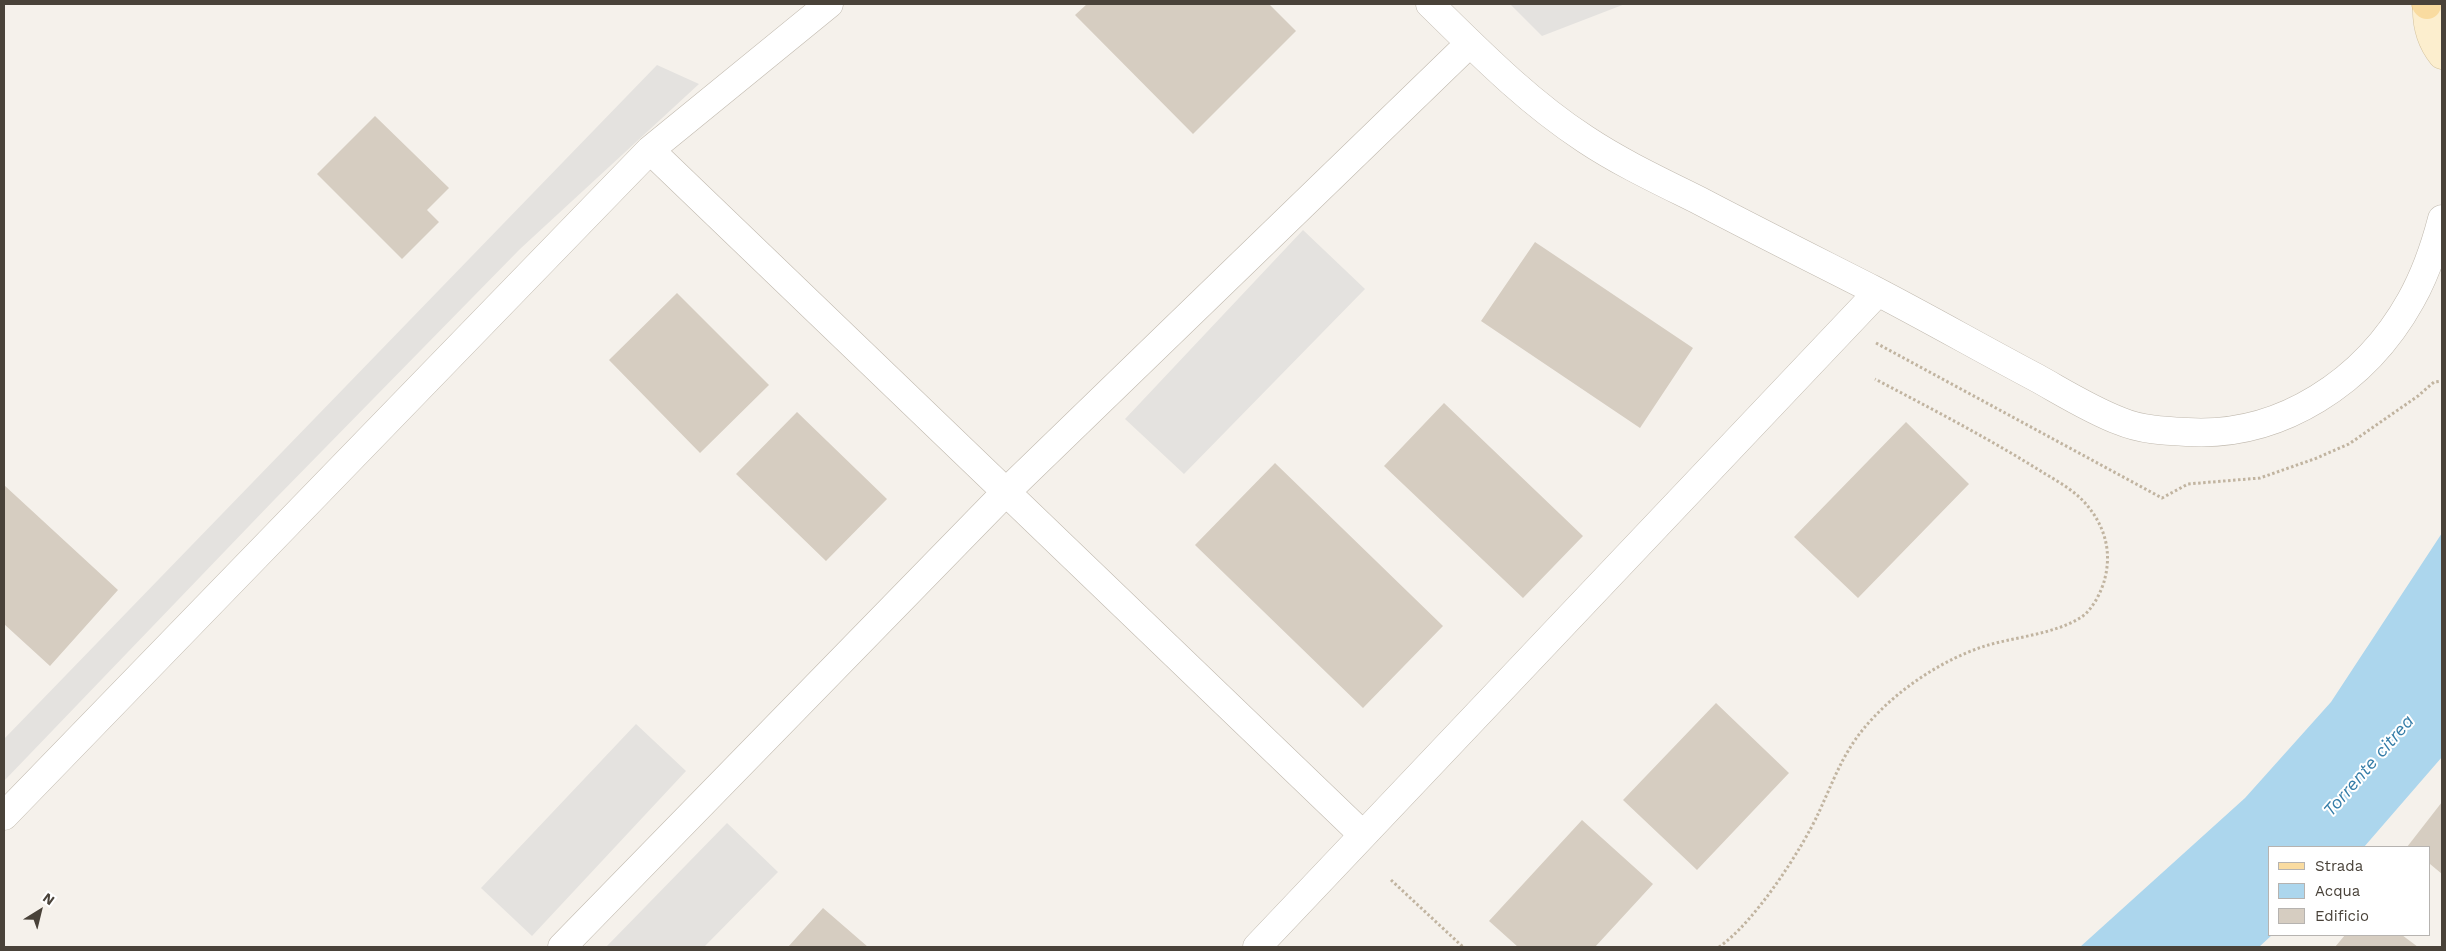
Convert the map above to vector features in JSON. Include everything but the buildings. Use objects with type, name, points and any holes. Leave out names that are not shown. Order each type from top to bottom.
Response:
[{"type":"main road","points":[[2427,4],[2428,26],[2435,46],[2442,55]]},
{"type":"street","points":[[4,816],[650,150],[829,4]]},
{"type":"street","points":[[1430,4],[1493,66],[1537,104],[1586,140],[1652,177],[1878,292],[2084,404],[2122,422],[2158,430],[2207,433],[2258,426],[2305,407],[2343,382],[2382,343],[2411,300],[2434,249],[2442,219]]},
{"type":"street","points":[[562,947],[1006,493],[1470,43]]},
{"type":"street","points":[[650,150],[1362,834]]},
{"type":"street","points":[[1257,947],[1362,834],[1878,292]]},
{"type":"path","points":[[1719,947],[1747,921],[1789,865],[1818,814],[1848,748],[1876,715],[1934,669],[1956,657],[1982,647],[2037,634],[2080,618],[2094,602],[2104,584],[2108,565],[2107,545],[2100,524],[2086,503],[2072,491],[2022,460],[1875,379]]},
{"type":"path","points":[[1391,880],[1463,947]]},
{"type":"shaded area","points":[[1510,4],[1625,4],[1542,36]]},
{"type":"shaded area","points":[[657,65],[699,84],[520,249],[275,499],[4,781],[4,739]]},
{"type":"shaded area","points":[[1303,230],[1365,289],[1184,474],[1125,419]]},
{"type":"shaded area","points":[[636,724],[686,771],[532,936],[481,888]]},
{"type":"shaded area","points":[[727,823],[778,872],[704,947],[606,947]]},
{"type":"water","name":"Torrente citrea","points":[[2442,533],[2442,757],[2365,846],[2268,846],[2268,936],[2271,936],[2259,947],[2080,947],[2245,798],[2331,702]]}]
